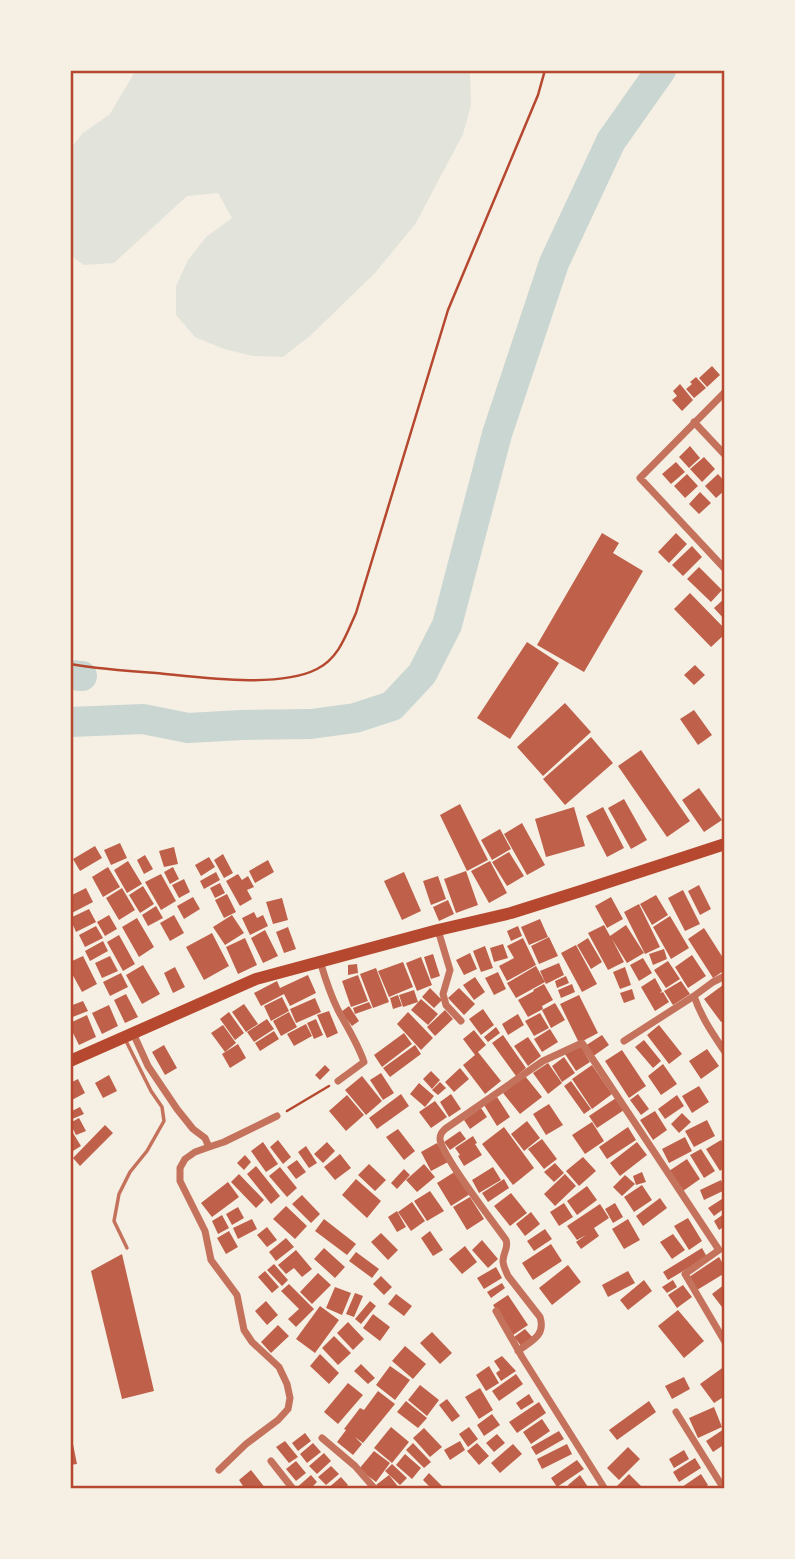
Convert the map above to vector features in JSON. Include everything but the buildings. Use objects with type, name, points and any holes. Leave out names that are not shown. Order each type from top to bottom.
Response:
[{"type":"main road","points":[[70,1061],[256,979],[511,913],[725,844]]},
{"type":"street","points":[[725,392],[640,478],[725,569]]},
{"type":"street","points":[[694,422],[725,455]]},
{"type":"street","points":[[438,930],[450,970],[443,994],[446,1005],[461,1021]]},
{"type":"street","points":[[320,961],[336,1007],[364,1062],[338,1081]]},
{"type":"street","points":[[624,1041],[725,976]]},
{"type":"street","points":[[694,996],[707,1026],[725,1052]]},
{"type":"street","points":[[129,1035],[177,1109],[193,1129],[205,1138],[209,1147]]},
{"type":"street","points":[[518,1351],[541,1331],[540,1317],[508,1276],[503,1257],[508,1247],[506,1240],[452,1163],[441,1143],[441,1137],[444,1129],[495,1093],[543,1061],[582,1043],[719,1250],[685,1274],[725,1342]]},
{"type":"street","points":[[219,1470],[246,1444],[278,1420],[288,1409],[290,1398],[279,1367],[251,1342],[244,1330],[240,1300],[211,1260],[205,1231],[180,1181],[180,1168],[185,1159],[195,1152],[224,1142],[278,1116]]},
{"type":"street","points":[[496,1311],[518,1351],[605,1489]]},
{"type":"street","points":[[676,1412],[724,1489]]},
{"type":"street","points":[[322,1438],[355,1466],[375,1489]]},
{"type":"street","points":[[271,1461],[293,1489]]},
{"type":"lane","points":[[127,1248],[114,1221],[120,1195],[130,1172],[147,1151],[164,1121],[162,1107],[151,1091],[129,1035]]},
{"type":"path","points":[[70,664],[223,680],[263,680],[316,670],[339,650],[356,613],[448,310],[538,95],[545,70]]},
{"type":"path","points":[[278,1116],[338,1081]]},
{"type":"shaded area","points":[[136,70],[470,70],[471,105],[463,134],[416,223],[375,273],[310,336],[283,357],[253,356],[224,349],[195,337],[176,315],[176,286],[188,260],[206,237],[232,218],[218,193],[187,196],[114,263],[84,265],[70,255],[70,149],[83,133],[110,114]]},
{"type":"waterway","points":[[70,722],[143,719],[188,728],[311,724],[355,718],[392,706],[422,674],[447,625],[497,434],[554,263],[611,141],[661,70]]},
{"type":"waterway","points":[[70,675],[82,676]]}]
